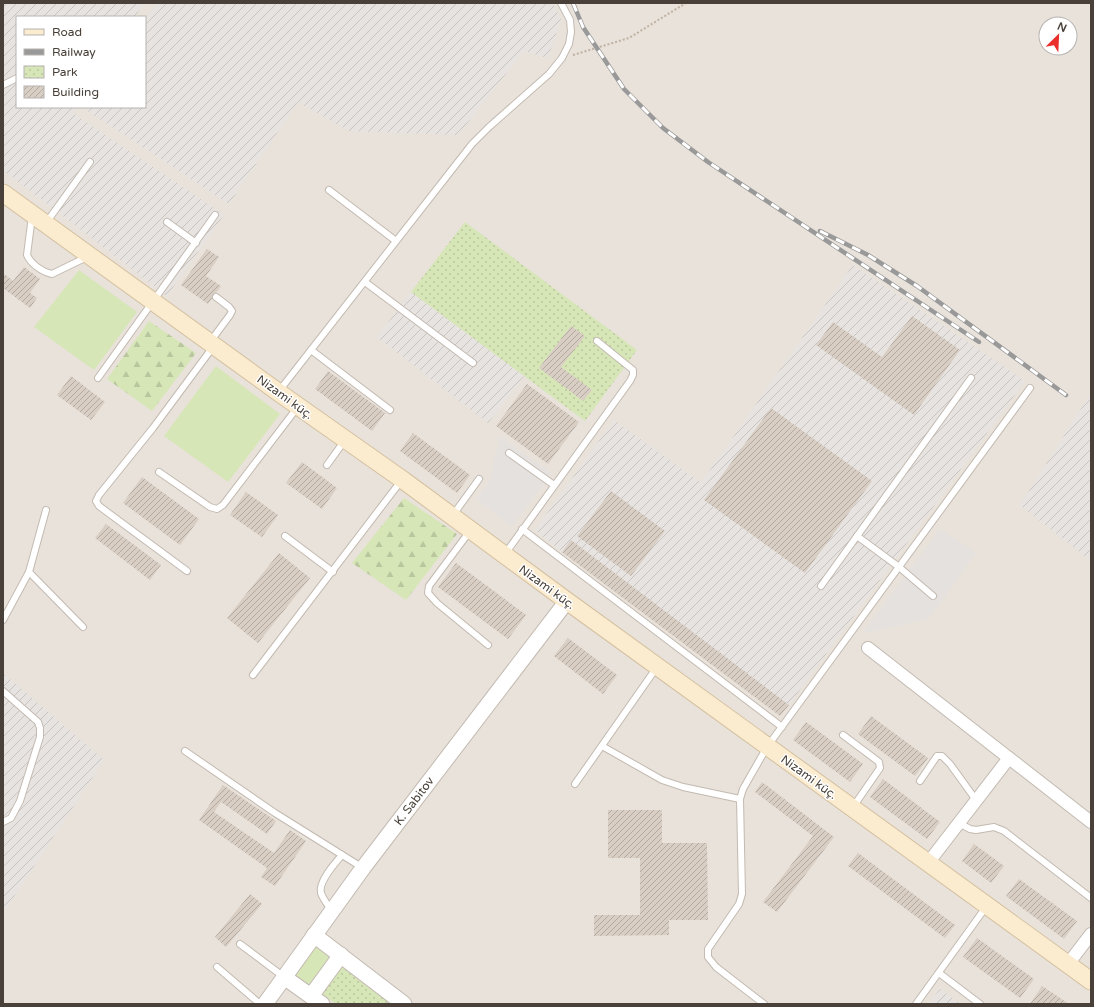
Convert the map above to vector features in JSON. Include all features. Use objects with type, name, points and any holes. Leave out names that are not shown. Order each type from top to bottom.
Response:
[{"type":"main road","name":"Nizami küç.","points":[[3,193],[298,407],[403,480],[767,747],[1091,980]]},
{"type":"street","name":"K. Sabitov","points":[[265,1004],[363,868],[567,601]]},
{"type":"street","points":[[868,648],[1091,822]]},
{"type":"street","points":[[928,863],[1009,758]]},
{"type":"street","points":[[1068,964],[1091,934]]},
{"type":"street","points":[[314,935],[404,1004]]},
{"type":"street","points":[[284,977],[313,1001],[341,955]]},
{"type":"lane","points":[[278,392],[472,144],[549,74],[562,58],[569,44],[571,32],[570,20],[561,3]]},
{"type":"lane","points":[[3,85],[16,78]]},
{"type":"lane","points":[[89,256],[52,274],[45,272],[29,260],[27,255],[39,220],[90,162]]},
{"type":"lane","points":[[329,190],[396,241]]},
{"type":"lane","points":[[98,378],[215,215]]},
{"type":"lane","points":[[167,222],[196,243]]},
{"type":"lane","points":[[365,282],[473,363]]},
{"type":"lane","points":[[187,571],[99,506],[96,501],[153,428],[212,344],[230,315],[232,311],[229,307],[216,297]]},
{"type":"lane","points":[[504,555],[633,375],[633,370],[597,341]]},
{"type":"lane","points":[[311,350],[390,410]]},
{"type":"lane","points":[[821,586],[971,378]]},
{"type":"lane","points":[[764,1004],[716,967],[708,957],[708,949],[739,904],[742,894],[740,799],[743,789],[767,747],[1030,388]]},
{"type":"lane","points":[[159,472],[210,507],[217,509],[223,505],[298,407]]},
{"type":"lane","points":[[327,465],[345,440]]},
{"type":"lane","points":[[509,453],[554,485]]},
{"type":"lane","points":[[452,516],[479,479]]},
{"type":"lane","points":[[253,675],[403,480]]},
{"type":"lane","points":[[3,620],[29,572],[46,510]]},
{"type":"lane","points":[[522,529],[782,727]]},
{"type":"lane","points":[[471,530],[429,586],[428,593],[437,603],[488,645]]},
{"type":"lane","points":[[285,536],[333,572]]},
{"type":"lane","points":[[857,536],[899,567],[933,596]]},
{"type":"lane","points":[[29,572],[83,627]]},
{"type":"lane","points":[[575,784],[657,667]]},
{"type":"lane","points":[[3,691],[38,722],[40,737],[20,801],[11,818],[3,822]]},
{"type":"lane","points":[[843,735],[879,762],[880,768],[852,808]]},
{"type":"lane","points":[[602,746],[662,780],[683,787],[740,799]]},
{"type":"lane","points":[[185,751],[275,813],[363,868]]},
{"type":"lane","points":[[920,781],[938,756],[942,756],[950,764],[976,800]]},
{"type":"lane","points":[[959,822],[970,829],[976,830],[994,827],[1004,831],[1091,898]]},
{"type":"lane","points":[[332,911],[321,893],[321,887],[323,880],[342,855]]},
{"type":"lane","points":[[916,1004],[987,906]]},
{"type":"lane","points":[[240,944],[284,977]]},
{"type":"lane","points":[[217,967],[260,1004]]},
{"type":"lane","points":[[939,973],[980,1004]]},
{"type":"path","points":[[562,58],[629,38],[686,3]]},
{"type":"shaded area","points":[[3,3],[1091,3],[1091,1004],[3,1004]]},
{"type":"shaded area","points":[[3,3],[144,3],[136,16],[16,16],[16,108],[76,108],[73,113],[224,215],[167,296],[3,170]]},
{"type":"shaded area","points":[[157,3],[553,3],[561,20],[548,58],[524,51],[458,135],[349,131],[298,102],[229,204],[86,110],[87,108],[146,108],[146,20]]},
{"type":"shaded area","points":[[853,265],[1025,381],[789,705],[562,552],[535,530],[614,420],[701,483]]},
{"type":"shaded area","points":[[411,292],[524,376],[488,423],[377,337]]},
{"type":"shaded area","points":[[1091,393],[1091,561],[1020,505]]},
{"type":"shaded area","points":[[500,437],[551,473],[512,526],[477,499],[491,479]]},
{"type":"shaded area","points":[[940,529],[976,553],[928,619],[863,633]]},
{"type":"shaded area","points":[[3,673],[104,760],[3,913]]},
{"type":"shaded area","points":[[940,989],[961,1004],[929,1004]]},
{"type":"green space","points":[[465,222],[637,350],[585,421],[411,292]]},
{"type":"green space","points":[[79,270],[137,312],[94,370],[34,327]]},
{"type":"green space","points":[[149,321],[196,353],[152,411],[107,379]]},
{"type":"green space","points":[[216,366],[280,414],[228,482],[164,436]]},
{"type":"green space","points":[[404,498],[457,534],[406,600],[352,563]]},
{"type":"green space","points":[[315,946],[329,957],[309,985],[294,975]]},
{"type":"green space","points":[[342,967],[390,1004],[336,1004],[322,994]]},
{"type":"building","points":[[207,249],[219,257],[206,276],[221,286],[208,304],[181,285]]},
{"type":"building","points":[[24,267],[40,279],[30,293],[37,298],[30,308],[3,288],[3,273],[13,281]]},
{"type":"building","points":[[912,316],[960,350],[914,415],[816,345],[833,322],[882,357]]},
{"type":"building","points":[[571,326],[585,336],[561,367],[592,390],[583,401],[539,368]]},
{"type":"building","points":[[328,371],[385,413],[372,431],[315,389]]},
{"type":"building","points":[[71,376],[105,402],[91,420],[57,395]]},
{"type":"building","points":[[527,384],[579,422],[548,464],[496,426]]},
{"type":"building","points":[[771,408],[872,481],[805,573],[704,500]]},
{"type":"building","points":[[413,433],[470,475],[457,493],[400,451]]},
{"type":"building","points":[[302,462],[337,488],[322,509],[286,483]]},
{"type":"building","points":[[142,477],[199,519],[180,545],[123,503]]},
{"type":"building","points":[[611,491],[665,531],[631,576],[577,536]]},
{"type":"building","points":[[246,492],[278,515],[262,537],[230,515]]},
{"type":"building","points":[[106,524],[161,565],[150,580],[95,538]]},
{"type":"building","points":[[571,540],[789,705],[780,716],[562,552]]},
{"type":"building","points":[[279,553],[310,578],[258,643],[227,618]]},
{"type":"building","points":[[456,563],[526,615],[508,639],[438,587]]},
{"type":"building","points":[[568,638],[617,675],[603,694],[554,656]]},
{"type":"building","points":[[871,716],[928,758],[915,776],[858,734]]},
{"type":"building","points":[[806,722],[863,764],[850,782],[793,740]]},
{"type":"building","points":[[883,779],[940,822],[927,839],[870,797]]},
{"type":"building","points":[[762,782],[834,837],[777,912],[763,902],[813,836],[755,792]]},
{"type":"building","points":[[223,785],[276,821],[267,834],[221,802],[214,812],[274,853],[290,830],[306,841],[275,886],[261,877],[267,868],[199,820]]},
{"type":"building","points":[[608,810],[662,810],[662,843],[707,843],[708,920],[669,920],[669,935],[594,936],[594,915],[640,915],[640,858],[608,858]]},
{"type":"building","points":[[974,844],[1004,866],[991,883],[962,861]]},
{"type":"building","points":[[858,853],[955,925],[945,938],[848,866]]},
{"type":"building","points":[[1019,879],[1077,921],[1064,939],[1006,896]]},
{"type":"building","points":[[250,894],[262,904],[226,947],[215,937]]},
{"type":"building","points":[[977,938],[1034,979],[1020,998],[963,957]]},
{"type":"building","points":[[1042,986],[1069,1004],[1030,1004]]},
{"type":"railway","points":[[573,3],[583,27],[624,89],[663,128],[708,162],[979,342]]},
{"type":"railway","points":[[820,231],[868,255],[917,286],[1066,395]]}]
